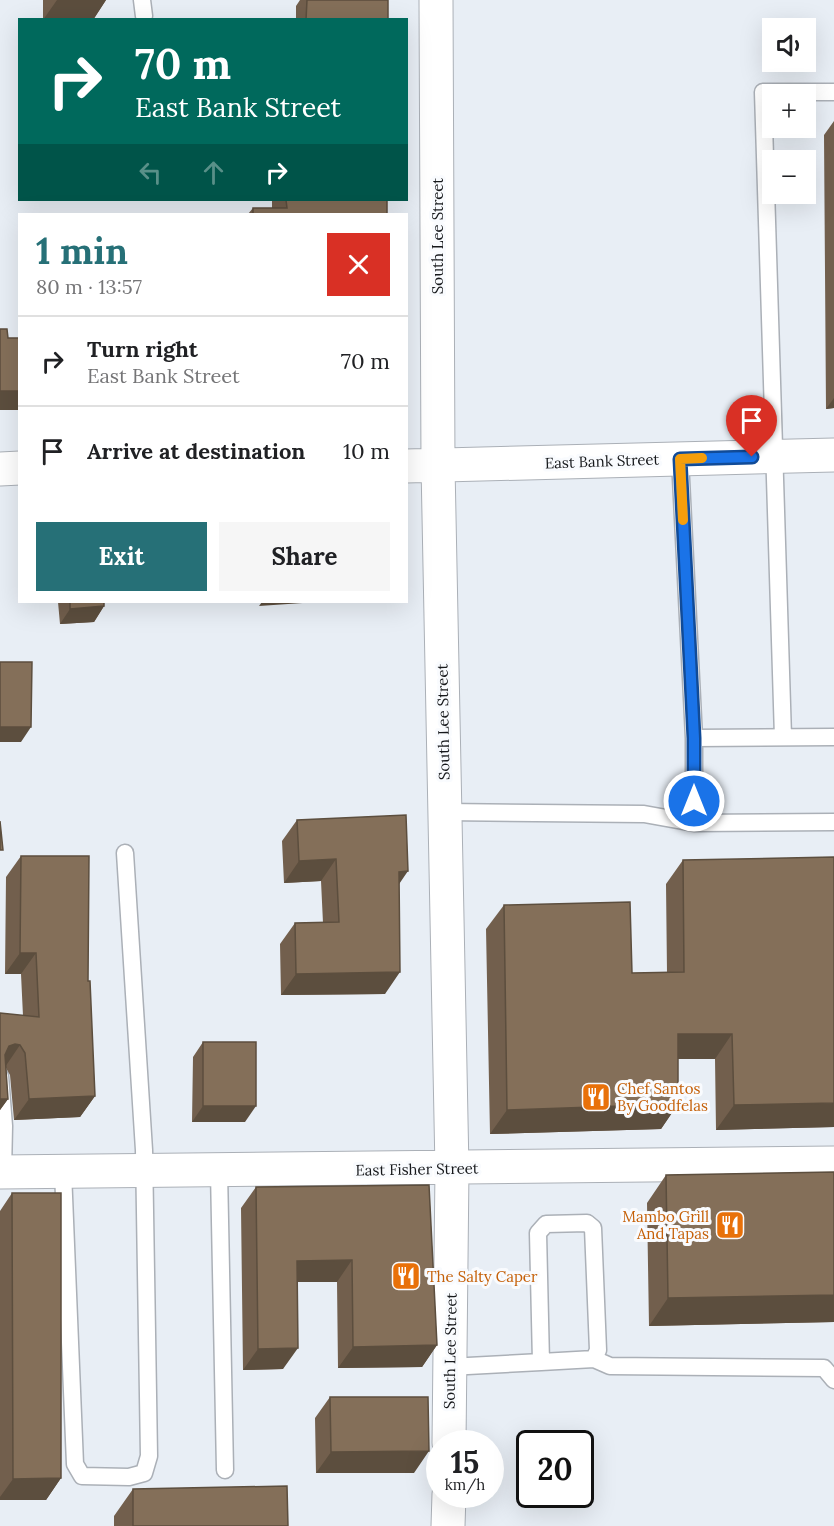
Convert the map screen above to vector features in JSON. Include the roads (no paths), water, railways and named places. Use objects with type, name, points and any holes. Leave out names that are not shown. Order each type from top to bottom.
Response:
[{"type":"street","name":"South Lee Street","points":[[436,0],[422,466],[445,812],[452,1169],[449,1430]]},
{"type":"street","name":"East Bank Street","points":[[422,466],[834,455]]},
{"type":"street","points":[[0,469],[18,468]]},
{"type":"street","name":"East Fisher Street","points":[[1,1172],[452,1169],[834,1163]]},
{"type":"street","points":[[448,1508],[448,1526]]},
{"type":"lane","points":[[783,737],[763,92],[834,92]]},
{"type":"lane","points":[[680,459],[694,738],[694,823]]},
{"type":"lane","points":[[694,738],[834,738]]},
{"type":"lane","points":[[445,812],[644,814],[694,823],[834,822]]},
{"type":"lane","points":[[63,1172],[75,1464],[82,1476],[129,1477],[144,1473],[149,1456],[145,1171],[125,853]]},
{"type":"lane","points":[[0,1076],[4,1126],[1,1172]]},
{"type":"lane","points":[[219,1171],[225,1470]]},
{"type":"lane","points":[[541,1362],[538,1233],[546,1224],[587,1223],[593,1228],[598,1350],[594,1359]]},
{"type":"lane","points":[[449,1367],[594,1359],[610,1366],[824,1368],[834,1380]]},
{"type":"place","name":"Chef Santos By Goodfelas","points":[[596,1097]]},
{"type":"place","name":"Mambo Grill And Tapas","points":[[730,1225]]},
{"type":"place","name":"The Salty Caper","points":[[406,1276]]}]
